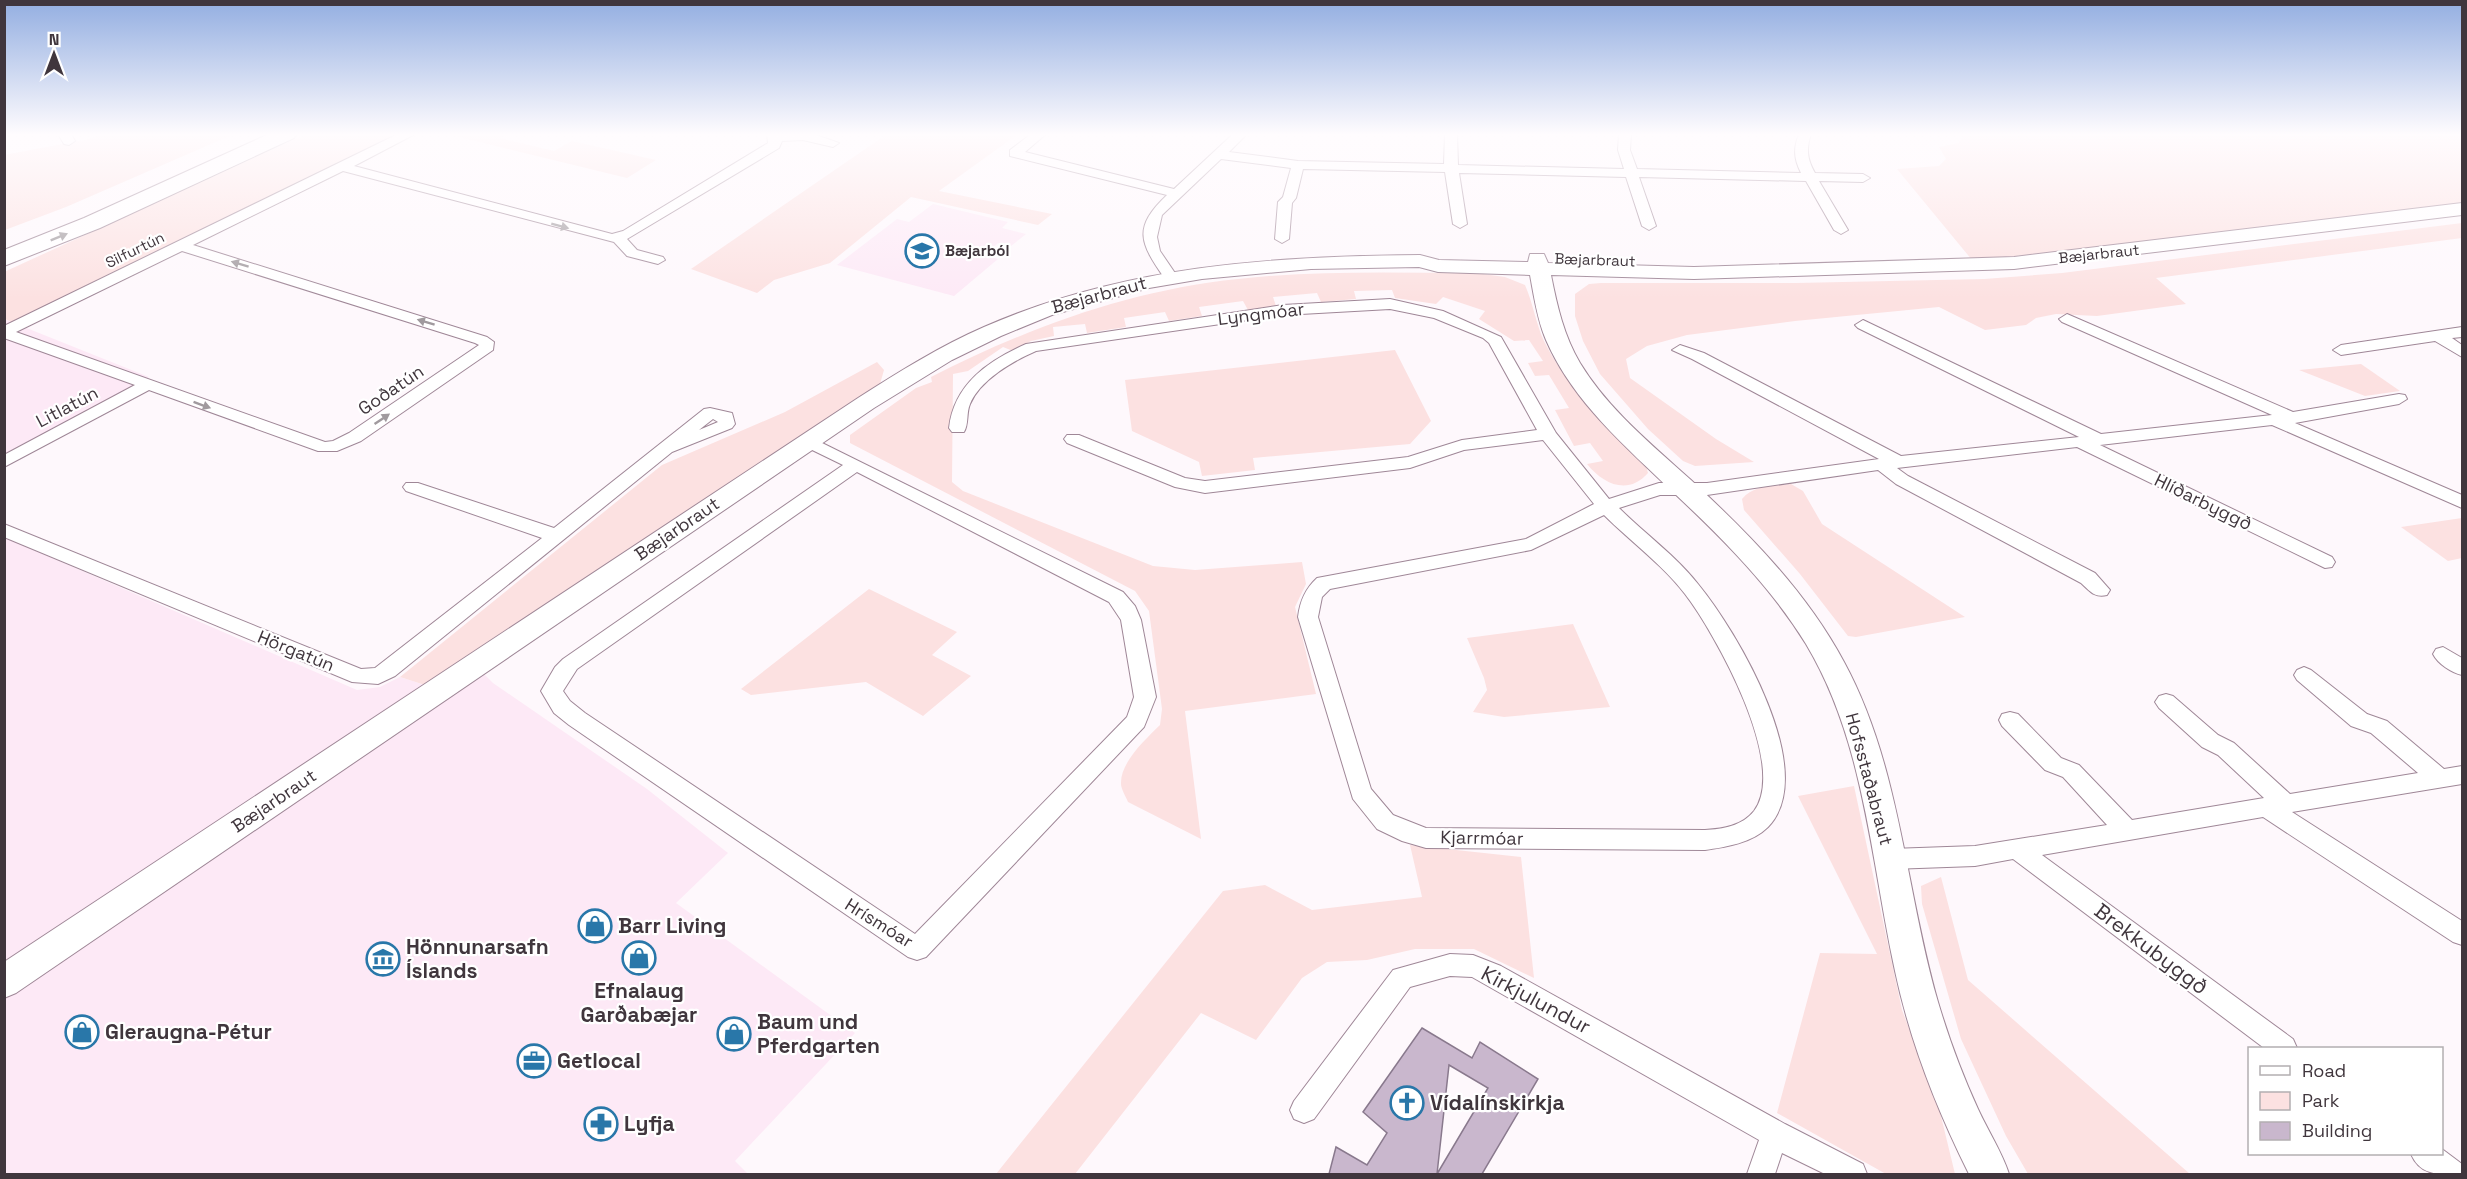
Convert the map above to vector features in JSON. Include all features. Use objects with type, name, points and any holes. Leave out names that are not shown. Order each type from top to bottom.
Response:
[{"type":"main road","points":[[4,240],[121,189]]},
{"type":"main road","points":[[4,259],[166,189]]},
{"type":"street","name":"Silfurtún","points":[[4,332],[297,189]]},
{"type":"street","points":[[424,189],[602,237],[618,237],[634,231],[702,189]]},
{"type":"street","points":[[1159,189],[1175,193]]},
{"type":"street","points":[[1170,276],[1154,251],[1150,237],[1155,214],[1180,189]]},
{"type":"street","points":[[1282,239],[1285,201],[1289,198],[1291,189]]},
{"type":"street","points":[[1455,189],[1460,224]]},
{"type":"street","points":[[1636,189],[1649,226]]},
{"type":"street","points":[[1818,189],[1841,230]]},
{"type":"street","name":"Bæjarbraut","points":[[4,982],[461,673],[903,380],[991,332],[1046,309],[1170,276],[1274,264],[1420,261],[1438,266],[1538,264],[1694,273],[1733,270],[1888,269],[2014,263],[2129,251],[2463,209]]},
{"type":"street","points":[[618,237],[632,254],[658,260]]},
{"type":"street","name":"Goðatún","points":[[4,332],[147,386],[318,446],[330,447],[355,437],[487,347],[486,342],[481,340],[182,246]]},
{"type":"street","name":"Hofsstaðabraut","points":[[1538,264],[1556,339],[1580,381],[1616,424],[1683,488],[1783,592],[1801,615],[1831,663],[1861,737],[1891,860],[1912,969],[1941,1072],[1963,1122],[1990,1174]]},
{"type":"street","name":"Lyngmóar","points":[[958,428],[960,406],[971,388],[1015,356],[1032,347],[1283,310],[1390,303],[1438,314],[1489,335],[1495,340],[1548,434],[1573,469],[1606,506]]},
{"type":"street","points":[[2067,319],[2293,418]]},
{"type":"street","points":[[1863,325],[2100,440]]},
{"type":"street","points":[[2341,350],[2463,332]]},
{"type":"street","points":[[2437,335],[2463,352]]},
{"type":"street","points":[[1680,350],[1698,356],[1890,463],[1902,480],[2088,578],[2100,590]]},
{"type":"street","name":"Litlatún","points":[[4,462],[147,386]]},
{"type":"street","points":[[1683,488],[1707,489],[1890,463],[2293,418],[2399,399]]},
{"type":"street","points":[[2274,420],[2463,502]]},
{"type":"street","points":[[1073,439],[1189,486],[1205,487],[1410,462],[1462,445],[1548,434]]},
{"type":"street","name":"Hrísmóar","points":[[810,442],[856,465],[1123,603],[1131,620],[1144,690],[1144,705],[1136,721],[917,949],[577,719],[562,707],[552,691],[562,672],[570,664],[856,465]]},
{"type":"street","name":"Hlíðarbyggð","points":[[2080,442],[2325,561]]},
{"type":"street","name":"Hörgatún","points":[[4,530],[360,677],[369,678],[388,671],[667,448]]},
{"type":"street","points":[[412,487],[557,536]]},
{"type":"street","name":"Kjarrmóar","points":[[1606,506],[1657,552],[1691,588],[1725,638],[1750,683],[1765,729],[1772,766],[1773,794],[1766,813],[1754,826],[1738,834],[1705,840],[1426,838],[1410,834],[1385,822],[1361,793],[1332,700],[1308,617],[1309,603],[1315,590],[1324,583],[1531,544],[1606,506],[1636,494],[1683,488]]},
{"type":"street","points":[[2443,654],[2463,668]]},
{"type":"street","points":[[2304,675],[2359,720],[2379,728],[2440,779]]},
{"type":"street","points":[[2166,702],[2210,741],[2226,748],[2275,805],[2463,934]]},
{"type":"street","points":[[2010,720],[2053,764],[2071,771],[2126,831]]},
{"type":"street","points":[[1891,860],[1975,856],[2463,776]]},
{"type":"street","name":"Brekkubyggð","points":[[2017,849],[2283,1047]]},
{"type":"street","name":"Kirkjulundur","points":[[1305,1110],[1402,978],[1450,965],[1473,966],[1492,974],[1775,1134],[1853,1174]]},
{"type":"street","points":[[1761,1174],[1775,1134]]},
{"type":"street","points":[[2426,1155],[2453,1174]]},
{"type":"shaded area","name":"Bæjarból","points":[[933,204],[1008,222],[1002,228],[1026,234],[1011,246],[998,243],[985,255],[998,259],[954,296],[837,265],[897,219],[909,222]]},
{"type":"shaded area","points":[[4,319],[149,377],[5,458]]},
{"type":"shaded area","points":[[4,537],[357,690],[380,687],[400,677],[425,685],[481,671],[493,683],[647,789],[728,853],[676,903],[855,1033],[735,1161],[748,1174],[5,1174]]},
{"type":"green space","points":[[4,189],[107,189],[66,207],[5,230]]},
{"type":"green space","points":[[186,189],[291,189],[14,323],[5,319],[4,272]]},
{"type":"green space","points":[[807,189],[942,189],[939,191],[1052,214],[1038,225],[911,197],[830,263],[774,280],[757,293],[691,269]]},
{"type":"green space","points":[[1914,189],[2462,189],[2462,205],[2155,244],[1972,260]]},
{"type":"green space","points":[[2462,223],[2462,238],[2156,278],[2186,304],[2097,316],[2056,314],[2036,318],[2026,325],[1985,330],[1939,307],[1795,321],[1687,335],[1647,346],[1626,359],[1630,378],[1716,439],[1754,462],[1695,466],[1683,461],[1648,429],[1600,374],[1583,341],[1575,316],[1575,294],[1589,284],[1984,279],[2062,273]]},
{"type":"green space","points":[[1476,273],[1505,277],[1525,285],[1541,334],[1554,359],[1590,408],[1646,466],[1648,473],[1640,480],[1624,486],[1616,485],[1600,477],[1587,464],[1603,461],[1590,443],[1574,446],[1555,410],[1569,408],[1549,375],[1535,376],[1528,363],[1543,361],[1529,340],[1514,341],[1479,319],[1485,311],[1443,297],[1436,304],[1395,298],[1392,290],[1354,291],[1356,299],[1321,302],[1317,293],[1273,297],[1276,306],[1248,310],[1243,301],[1199,307],[1202,316],[1169,321],[1165,312],[1124,318],[1126,327],[1087,333],[1085,324],[1053,327],[1054,336],[1031,341],[1013,351],[1003,347],[968,371],[953,374],[952,482],[963,491],[1153,566],[1195,570],[1302,562],[1306,584],[1295,607],[1316,694],[1185,711],[1201,839],[1128,802],[1121,786],[1122,776],[1129,759],[1160,725],[1162,709],[1149,611],[1135,591],[850,443],[850,435],[916,388],[932,382],[931,377],[1042,327],[1119,302],[1198,284],[1268,276]]},
{"type":"green space","points":[[1395,350],[1431,421],[1410,444],[1253,458],[1255,470],[1202,476],[1199,462],[1132,431],[1125,380]]},
{"type":"green space","points":[[877,362],[884,370],[880,384],[425,685],[400,677],[662,465],[785,412]]},
{"type":"green space","points":[[2361,364],[2400,391],[2365,396],[2299,370]]},
{"type":"green space","points":[[1791,484],[1803,491],[1822,524],[1965,617],[1856,637],[1848,636],[1800,574],[1744,510],[1742,499],[1752,491]]},
{"type":"green space","points":[[2462,518],[2462,558],[2448,561],[2401,527]]},
{"type":"green space","points":[[869,589],[957,632],[932,655],[971,676],[923,716],[866,682],[751,695],[741,689]]},
{"type":"green space","points":[[1573,624],[1610,707],[1504,717],[1473,712],[1487,690],[1467,638]]},
{"type":"green space","points":[[1854,786],[1902,1010],[1939,1108],[1955,1174],[1886,1174],[1777,1113],[1820,953],[1877,954],[1798,796]]},
{"type":"green space","points":[[1410,845],[1521,857],[1534,978],[1474,949],[1415,949],[1367,960],[1327,962],[1302,978],[1256,1040],[1201,1013],[1075,1174],[996,1174],[1223,891],[1265,885],[1312,910],[1422,897]]},
{"type":"green space","points":[[1941,877],[1968,980],[2190,1174],[2028,1174],[2006,1136],[1961,1039],[1922,904],[1921,886]]},
{"type":"building","name":"Vídalínskirkja","points":[[1422,1028],[1472,1058],[1480,1042],[1538,1079],[1482,1174],[1437,1174],[1329,1174],[1336,1147],[1367,1165],[1387,1133],[1363,1112]],"holes":[[[1449,1065],[1488,1088],[1437,1174]]]},
{"type":"place","name":"Bæjarból","points":[[922,251]]},
{"type":"place","name":"Barr Living","points":[[595,926]]},
{"type":"place","name":"Efnalaug Garðabæjar","points":[[639,958]]},
{"type":"place","name":"Hönnunarsafn Íslands","points":[[383,959]]},
{"type":"place","name":"Gleraugna-Pétur","points":[[82,1032]]},
{"type":"place","name":"Baum und Pferdgarten","points":[[734,1034]]},
{"type":"place","name":"Getlocal","points":[[534,1061]]},
{"type":"place","name":"Vídalínskirkja","points":[[1407,1103]]},
{"type":"place","name":"Lyfja","points":[[601,1124]]}]
